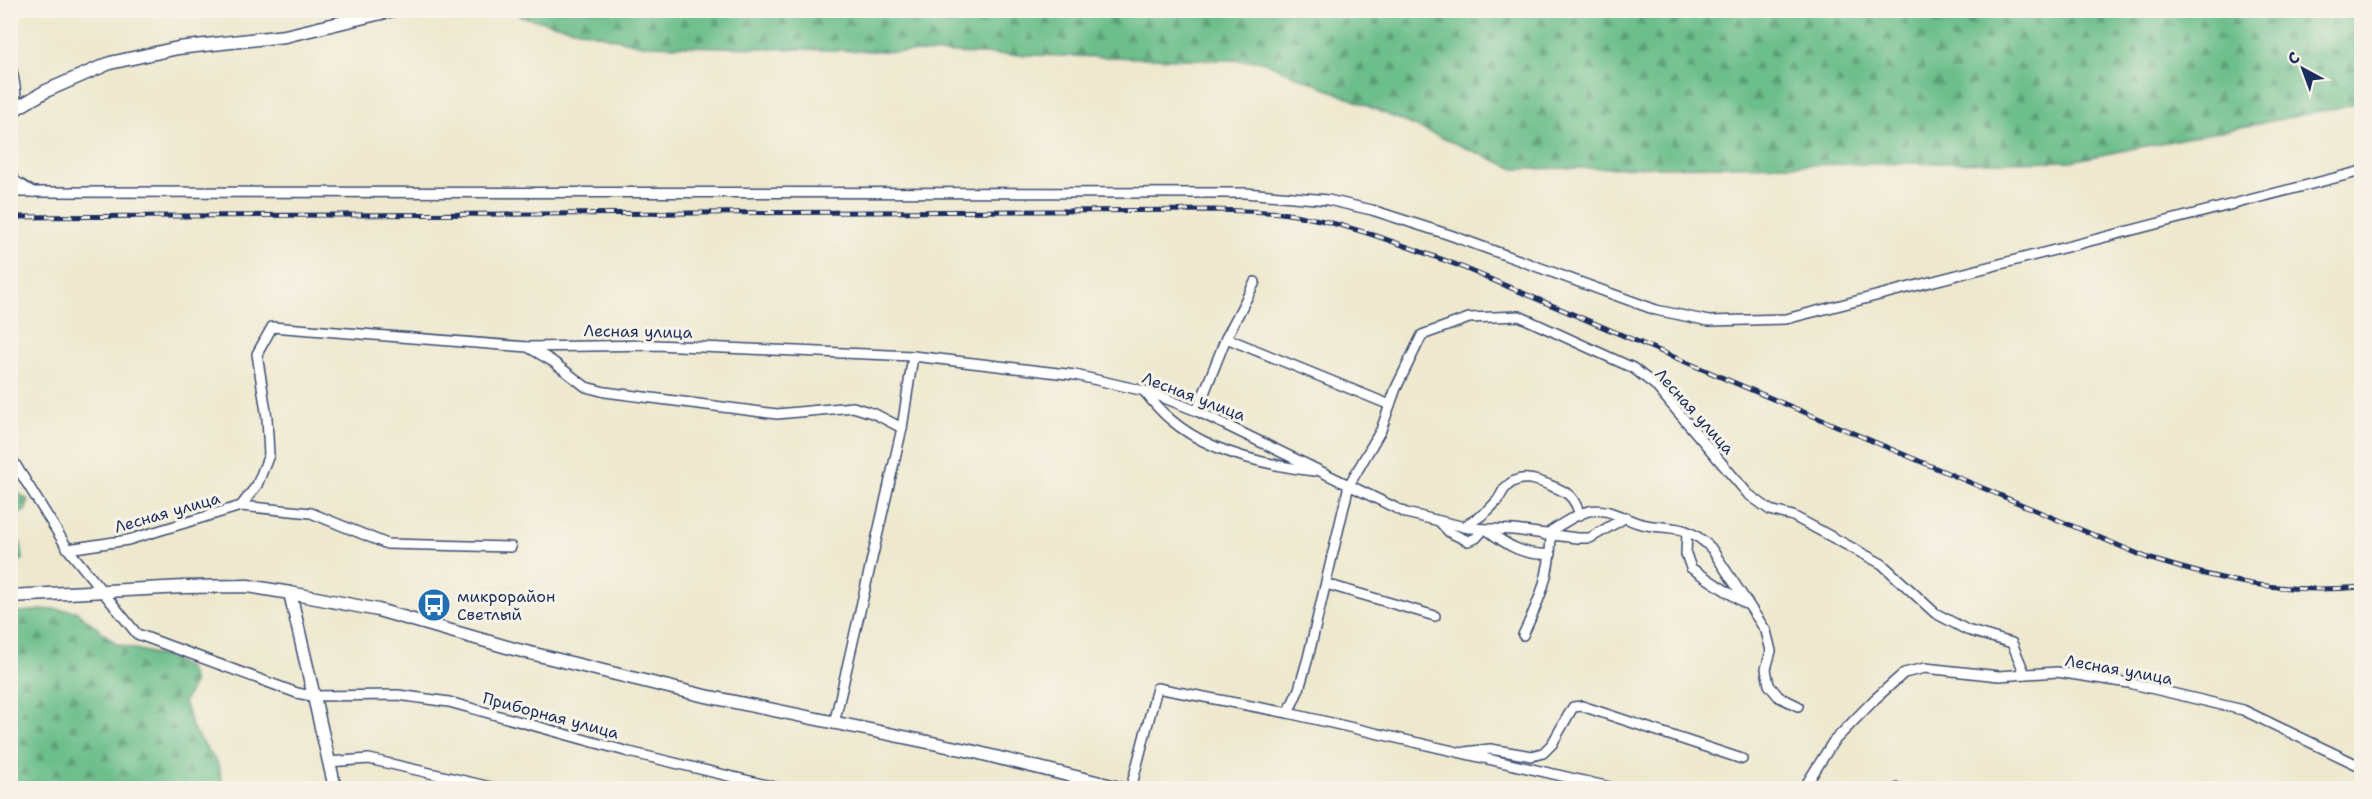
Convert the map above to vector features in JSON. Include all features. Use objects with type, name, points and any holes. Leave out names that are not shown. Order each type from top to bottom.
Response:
[{"type":"street","points":[[14,111],[46,91],[110,63],[178,48],[285,36],[394,10]]},
{"type":"street","points":[[10,63],[16,83],[14,111],[10,124]]},
{"type":"street","points":[[10,192],[1257,194],[1328,200],[1372,210],[1450,235],[1656,310],[1709,321],[1786,319],[2361,171]]},
{"type":"street","points":[[10,173],[15,181],[33,192]]},
{"type":"street","points":[[1197,411],[1226,338],[1255,282]]},
{"type":"street","name":"Лесная улица","points":[[1349,485],[1381,430],[1422,335],[1469,318],[1519,316],[1633,368],[1655,385],[1748,494],[1770,510],[1793,516],[1882,564],[1935,613],[1967,630],[2012,643],[2025,674]]},
{"type":"street","name":"Лесная улица","points":[[68,549],[128,540],[241,506],[257,485],[269,454],[267,418],[257,354],[272,327],[528,347],[655,345],[913,356],[1075,375],[1143,390],[1197,411],[1406,513],[1485,530],[1514,530],[1548,536],[1590,538],[1626,517]]},
{"type":"street","points":[[1226,338],[1390,405]]},
{"type":"street","points":[[528,347],[552,361],[586,387],[605,392],[777,414],[853,407],[875,414],[902,428]]},
{"type":"street","points":[[834,724],[902,428],[913,356]]},
{"type":"street","points":[[1143,390],[1170,420],[1211,444],[1284,467],[1323,471]]},
{"type":"street","points":[[10,456],[68,549],[137,634],[312,696]]},
{"type":"street","points":[[1463,527],[1484,514],[1498,501],[1505,487],[1516,479],[1532,478],[1567,492],[1575,499],[1580,515]]},
{"type":"street","points":[[1288,712],[1299,689],[1349,485]]},
{"type":"street","points":[[241,506],[311,513],[387,544],[511,547]]},
{"type":"street","points":[[1523,635],[1551,567],[1548,536],[1580,515],[1604,510],[1647,525],[1677,527],[1700,538],[1710,548],[1766,631],[1771,651],[1766,669],[1770,685],[1779,697],[1798,706]]},
{"type":"street","points":[[1439,521],[1449,532],[1468,541],[1476,538],[1485,530],[1520,552],[1535,555],[1551,554]]},
{"type":"street","points":[[1687,532],[1686,554],[1691,567],[1748,605]]},
{"type":"street","points":[[1326,584],[1435,616]]},
{"type":"street","points":[[10,596],[248,586],[290,593],[378,610],[514,649],[701,695],[971,751],[1120,789]]},
{"type":"street","points":[[290,593],[335,789]]},
{"type":"street","name":"Лесная улица","points":[[1804,789],[1833,742],[1904,673],[1925,668],[1999,676],[2057,672],[2129,683],[2243,710],[2361,767]]},
{"type":"street","points":[[1131,789],[1157,688],[1288,712],[1614,789]]},
{"type":"street","name":"Приборная улица","points":[[312,696],[398,695],[449,702],[629,752],[779,789]]},
{"type":"street","points":[[1459,753],[1490,748],[1532,756],[1543,753],[1552,744],[1573,707],[1582,706],[1742,759]]},
{"type":"street","points":[[328,762],[369,759],[495,789]]},
{"type":"green space","points":[[537,11],[2361,11],[2361,103],[2071,161],[1515,169],[1262,61],[642,45],[519,16]]},
{"type":"green space","points":[[11,489],[29,500],[26,510],[11,519]]},
{"type":"green space","points":[[10,529],[21,544],[23,559],[11,566]]},
{"type":"green space","points":[[54,609],[76,611],[117,644],[170,658],[189,669],[194,683],[184,702],[193,729],[218,764],[224,788],[11,788],[11,613]]},
{"type":"waterway","points":[[2078,780],[2093,788]]},
{"type":"railway","points":[[10,217],[1216,210],[1281,213],[1348,227],[1457,265],[2148,558],[2203,574],[2253,584],[2305,589],[2362,587]]},
{"type":"place","name":"микрорайон Светлый","points":[[434,605]]}]
